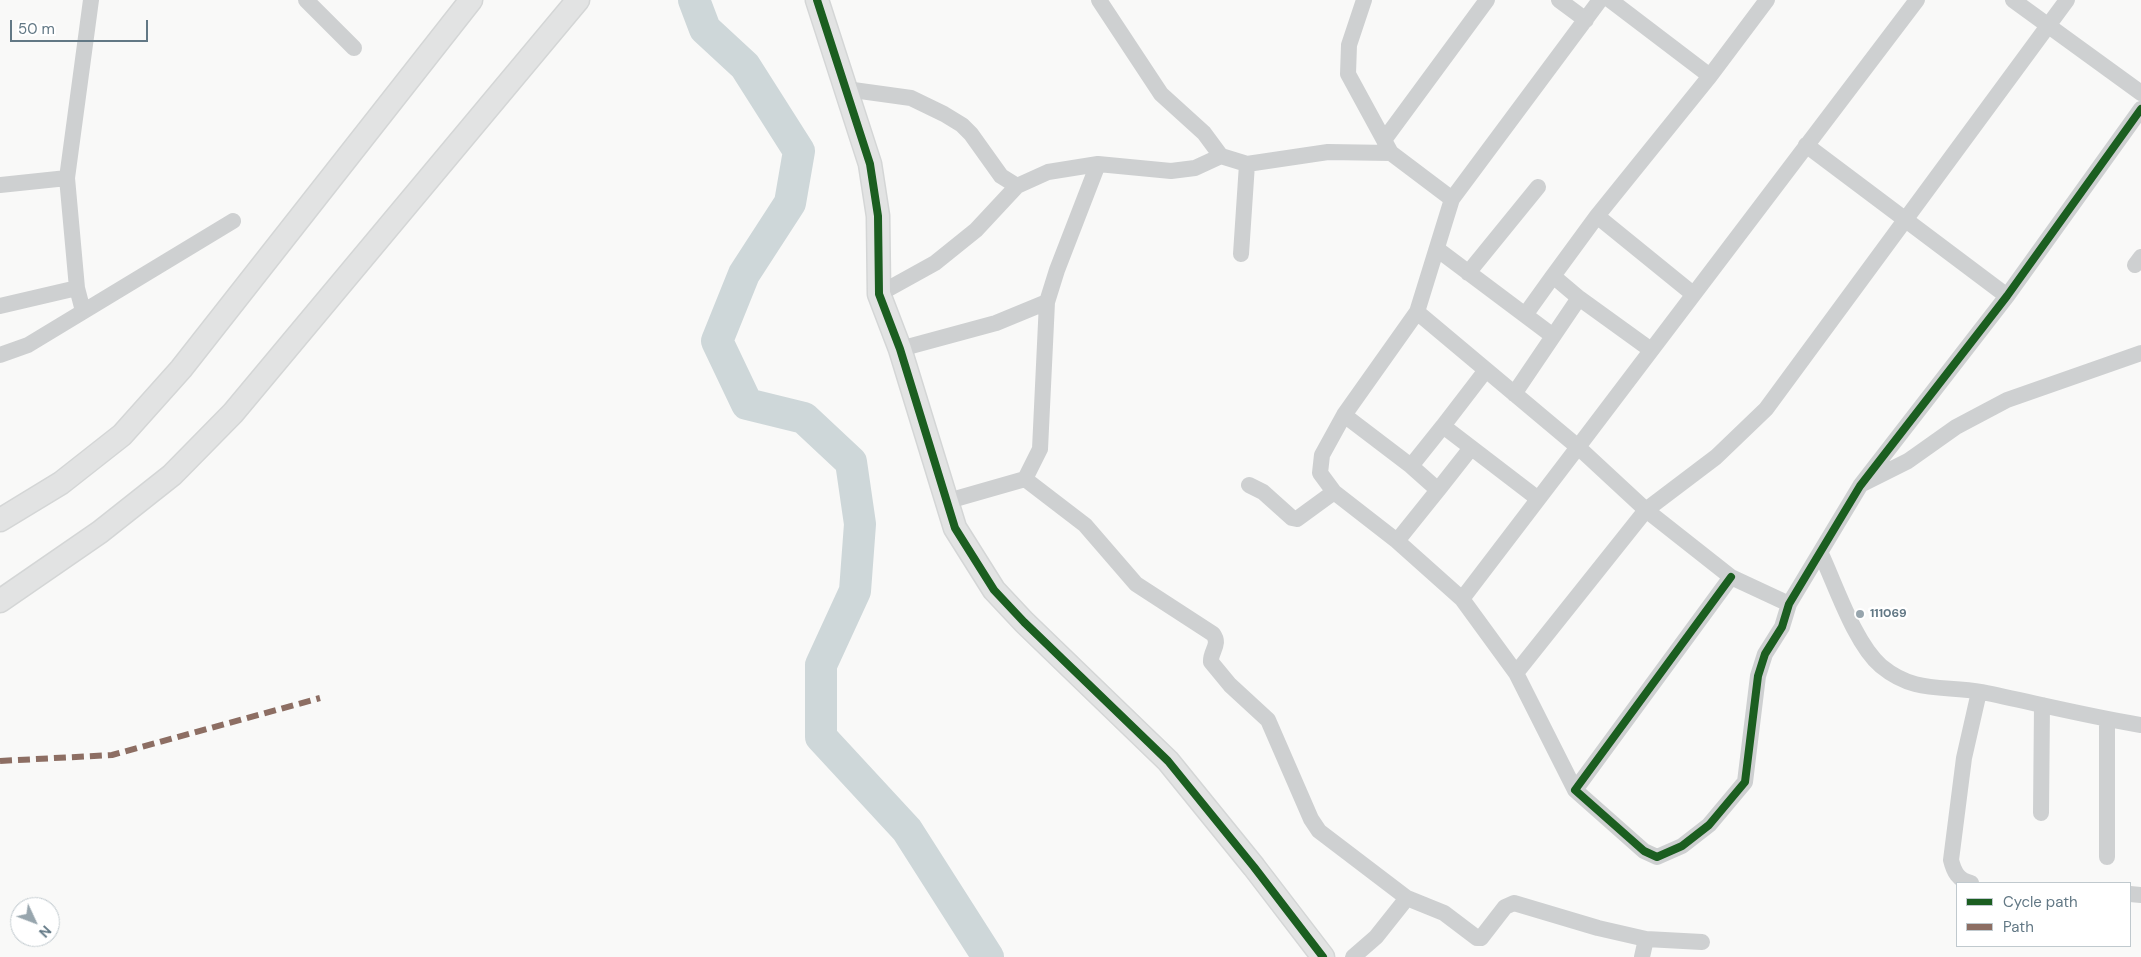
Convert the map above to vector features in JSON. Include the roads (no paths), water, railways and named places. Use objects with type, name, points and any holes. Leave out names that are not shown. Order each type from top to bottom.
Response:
[{"type":"main road","points":[[0,520],[61,483],[122,434],[181,369],[471,0]]},
{"type":"main road","points":[[0,601],[100,532],[172,475],[233,413],[292,346],[578,0]]},
{"type":"main road","points":[[817,0],[870,164],[878,216],[879,294],[900,349],[955,528],[994,590],[1024,622],[1168,761],[1254,867],[1322,957]]},
{"type":"street","points":[[83,311],[77,288],[67,178],[91,0]]},
{"type":"street","points":[[306,0],[354,48]]},
{"type":"street","points":[[1099,0],[1161,94],[1204,133],[1221,156],[1246,164],[1328,152],[1387,146],[1487,0]]},
{"type":"street","points":[[1364,0],[1349,45],[1348,74],[1387,146],[1452,199]]},
{"type":"street","points":[[1559,0],[1586,20]]},
{"type":"street","points":[[1600,0],[1452,199],[1417,312],[1344,415],[1322,455],[1320,473],[1334,492],[1397,541],[1462,600],[1516,673],[1575,790],[1644,851],[1657,857],[1682,846],[1709,825],[1745,782],[1758,676],[1765,654],[1782,627],[1789,604],[1821,554],[1860,486],[2006,296],[2141,109]]},
{"type":"street","points":[[1610,0],[1710,76]]},
{"type":"street","points":[[1525,315],[1597,216],[1710,76],[1767,0]]},
{"type":"street","points":[[1462,600],[1917,0]]},
{"type":"street","points":[[2014,0],[2141,93]]},
{"type":"street","points":[[1516,673],[1646,510],[1716,457],[1766,409],[2067,0]]},
{"type":"street","points":[[846,89],[911,98],[944,114],[962,125],[971,134],[1001,176],[1017,186]]},
{"type":"street","points":[[1806,145],[2006,296]]},
{"type":"street","points":[[879,294],[935,263],[976,230],[1017,186],[1048,172],[1098,164],[1171,171],[1195,168],[1221,156]]},
{"type":"street","points":[[948,501],[1025,479],[1040,449],[1047,302],[1057,270],[1098,164]]},
{"type":"street","points":[[1241,254],[1246,164]]},
{"type":"street","points":[[0,185],[67,178]]},
{"type":"street","points":[[1468,273],[1538,187]]},
{"type":"street","points":[[1597,216],[1693,294]]},
{"type":"street","points":[[0,355],[28,346],[233,222]]},
{"type":"street","points":[[1437,249],[1553,336]]},
{"type":"street","points":[[1553,276],[1579,298],[1652,350]]},
{"type":"street","points":[[0,306],[77,288]]},
{"type":"street","points":[[1514,394],[1579,298]]},
{"type":"street","points":[[900,349],[996,323],[1047,302]]},
{"type":"street","points":[[1417,312],[1578,447],[1646,510],[1731,577],[1789,604]]},
{"type":"street","points":[[1860,486],[1908,461],[1956,427],[2007,400],[2141,354]]},
{"type":"street","points":[[1411,466],[1486,370]]},
{"type":"street","points":[[1344,415],[1411,466],[1438,490]]},
{"type":"street","points":[[1443,426],[1538,498]]},
{"type":"street","points":[[1397,541],[1471,448]]},
{"type":"street","points":[[1025,479],[1085,525],[1136,584],[1213,634],[1216,639],[1216,645],[1210,658],[1211,662],[1230,685],[1268,720],[1311,818],[1319,831],[1407,898],[1444,914],[1477,938],[1481,938],[1506,907],[1514,903],[1598,928],[1646,939],[1702,942]]},
{"type":"street","points":[[1249,485],[1263,492],[1292,518],[1297,520],[1334,492]]},
{"type":"street","points":[[1821,554],[1865,648],[1880,666],[1900,679],[1928,688],[1978,692],[2107,720],[2141,725]]},
{"type":"street","points":[[1575,790],[1731,577]]},
{"type":"street","points":[[1964,882],[1955,873],[1951,860],[1964,758],[1978,692]]},
{"type":"street","points":[[2041,813],[2042,705]]},
{"type":"street","points":[[2107,720],[2107,858]]},
{"type":"street","points":[[1353,957],[1376,937],[1407,898]]},
{"type":"street","points":[[1642,957],[1646,939]]},
{"type":"waterway","points":[[694,0],[705,29],[745,66],[799,151],[790,203],[744,274],[717,341],[747,404],[804,418],[851,462],[860,524],[855,591],[821,665],[821,737],[907,830],[988,957]]},
{"type":"place","name":"111069","points":[[1860,614]]}]
